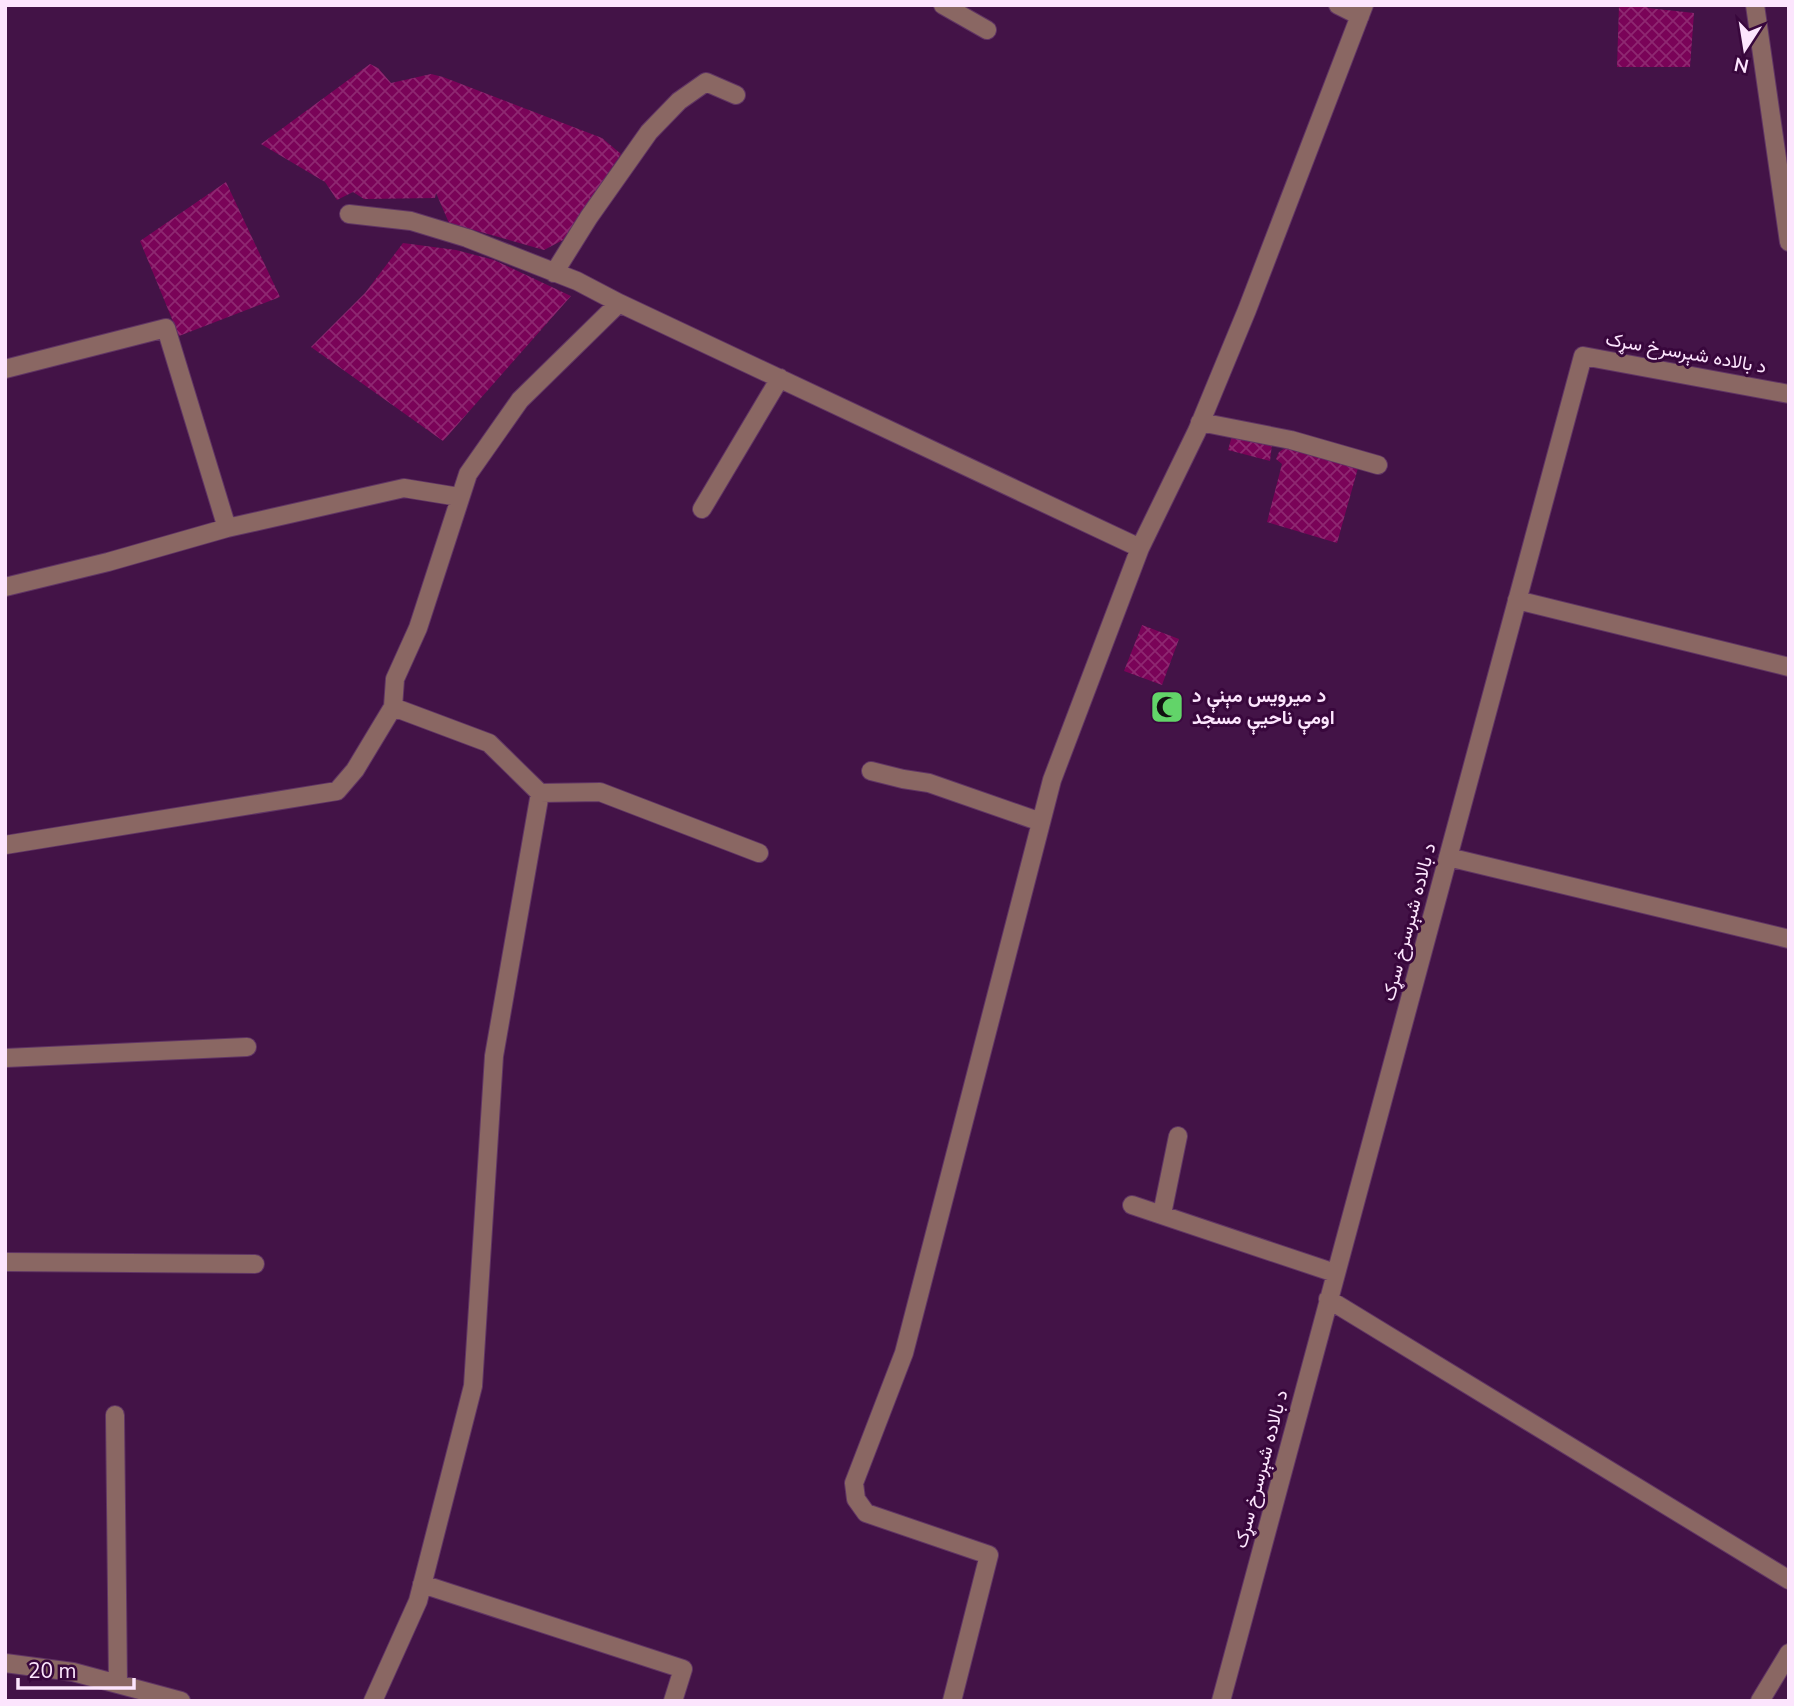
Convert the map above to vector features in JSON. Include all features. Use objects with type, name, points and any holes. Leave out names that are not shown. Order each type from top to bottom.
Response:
[{"type":"street","points":[[943,5],[987,30]]},
{"type":"street","points":[[952,1701],[989,1555],[866,1513],[856,1499],[854,1483],[904,1353],[1052,780],[1140,548],[1200,422],[1247,310],[1362,11],[1338,5]]},
{"type":"street","points":[[1755,5],[1789,242]]},
{"type":"street","points":[[554,272],[649,132],[679,101],[706,82],[736,94]]},
{"type":"street","points":[[349,214],[411,221],[467,238],[554,272],[1140,548]]},
{"type":"street","points":[[5,845],[337,791],[355,770],[393,707],[395,679],[418,628],[468,474],[520,400],[619,303]]},
{"type":"street","points":[[5,369],[166,328],[227,528]]},
{"type":"street","name":"د بالاده شېرسرخ سړک","points":[[1221,1701],[1583,356],[1789,394]]},
{"type":"street","points":[[702,509],[780,378]]},
{"type":"street","points":[[1200,422],[1291,440],[1378,465]]},
{"type":"street","points":[[5,587],[108,562],[227,528],[404,488],[459,497]]},
{"type":"street","points":[[1517,600],[1789,667]]},
{"type":"street","points":[[393,707],[489,743],[540,793],[600,792],[759,853]]},
{"type":"street","points":[[872,771],[929,783],[1041,822]]},
{"type":"street","points":[[373,1701],[418,1601],[473,1386],[494,1056],[540,793]]},
{"type":"street","points":[[1448,857],[1789,939]]},
{"type":"street","points":[[5,1058],[247,1047]]},
{"type":"street","points":[[1162,1213],[1178,1136]]},
{"type":"street","points":[[1132,1205],[1335,1273]]},
{"type":"street","points":[[5,1262],[255,1264]]},
{"type":"street","points":[[1328,1299],[1789,1580]]},
{"type":"street","points":[[115,1415],[118,1684]]},
{"type":"street","points":[[422,1584],[683,1669],[673,1701]]},
{"type":"street","points":[[1760,1701],[1789,1653]]},
{"type":"street","points":[[5,1663],[73,1672],[181,1701]]},
{"type":"building","points":[[1619,5],[1646,5],[1648,8],[1694,13],[1690,67],[1617,67]]},
{"type":"building","points":[[370,64],[378,68],[391,83],[431,74],[443,77],[602,138],[621,154],[563,240],[544,250],[449,223],[436,193],[435,198],[364,199],[353,192],[337,200],[325,182],[261,144]]},
{"type":"building","points":[[226,182],[280,297],[179,336],[140,241]]},
{"type":"building","points":[[403,243],[456,250],[494,260],[571,296],[443,441],[311,347],[365,293]]},
{"type":"building","points":[[1232,436],[1272,444],[1270,461],[1228,450]]},
{"type":"building","points":[[1288,446],[1297,452],[1314,453],[1358,468],[1337,543],[1267,522],[1282,464],[1276,459],[1279,452]]},
{"type":"building","points":[[1142,625],[1179,639],[1162,685],[1124,671]]},
{"type":"place","name":"د ميرویس مېنې د اومې ناحيې مسجد","points":[[1167,707]]}]
